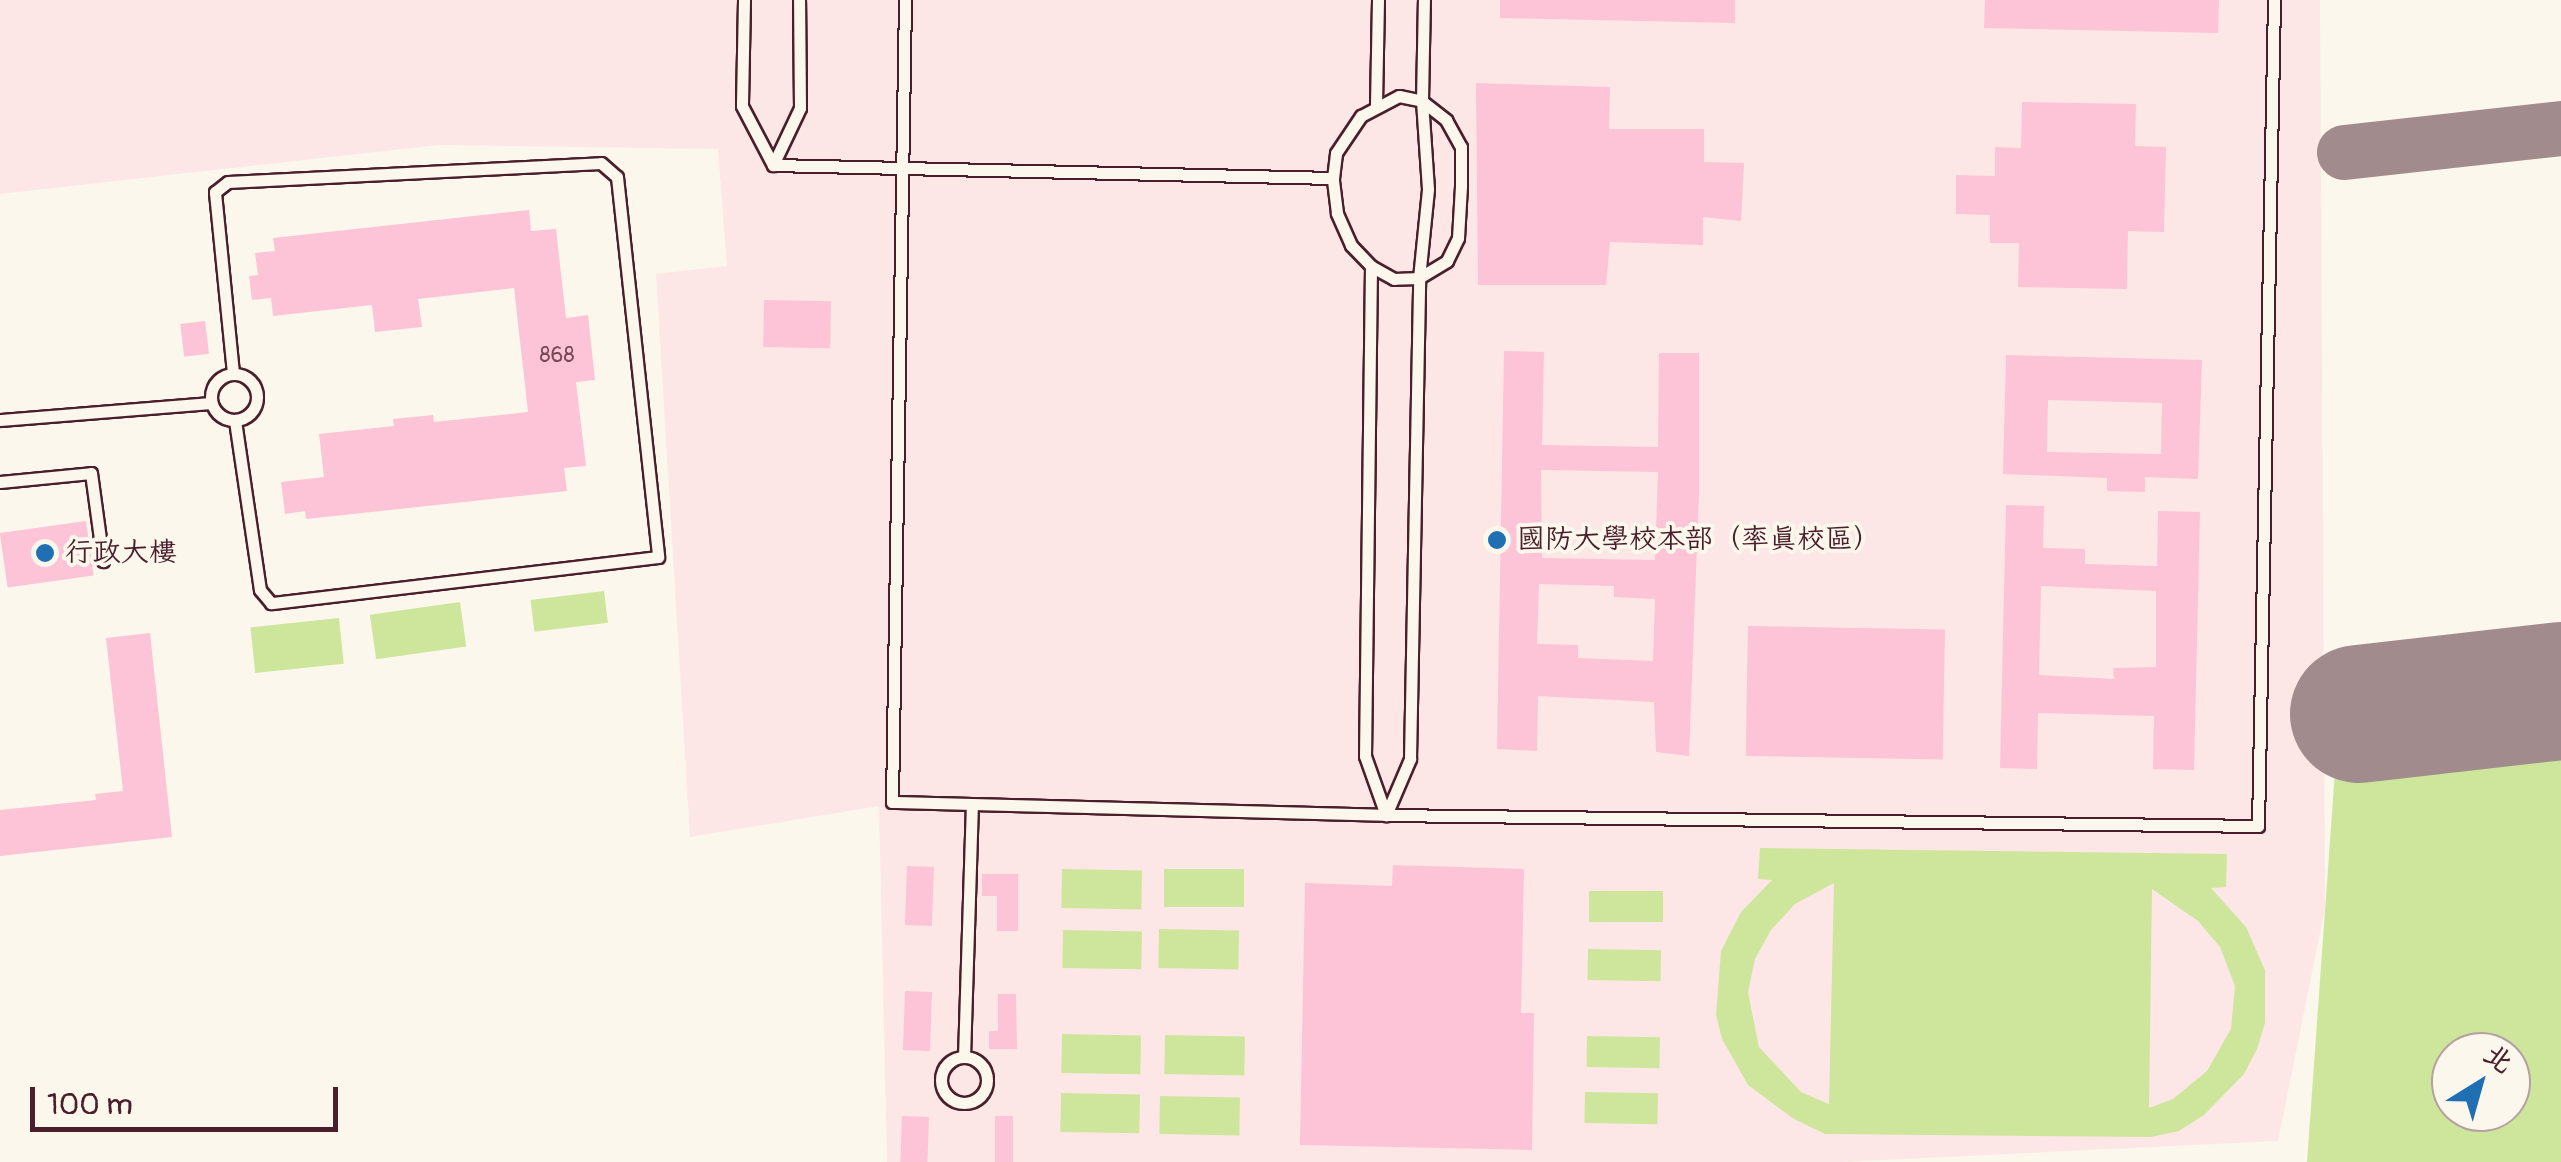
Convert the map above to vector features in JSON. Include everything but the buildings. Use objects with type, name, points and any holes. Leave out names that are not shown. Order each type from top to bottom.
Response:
[{"type":"lane","points":[[744,0],[742,106],[774,165]]},
{"type":"lane","points":[[774,165],[800,108],[799,0]]},
{"type":"lane","points":[[905,0],[892,802],[1386,815],[2258,826],[2274,0]]},
{"type":"lane","points":[[1376,104],[1378,0]]},
{"type":"lane","points":[[1386,815],[1410,759],[1420,278],[1428,189],[1422,101],[1424,0]]},
{"type":"lane","points":[[1399,96],[1422,101],[1446,120],[1461,146],[1458,238],[1447,260],[1420,278],[1394,279],[1370,266],[1352,245],[1337,213],[1333,178],[1336,153],[1361,116],[1376,104],[1399,96]]},
{"type":"lane","points":[[233,373],[215,192],[228,182],[601,163],[618,177],[658,557],[271,604],[260,590],[235,420]]},
{"type":"lane","points":[[774,165],[1333,178]]},
{"type":"lane","points":[[1370,266],[1365,756],[1386,815]]},
{"type":"lane","points":[[233,373],[243,375],[257,391],[253,411],[235,420],[216,412],[211,403],[214,382],[233,373]]},
{"type":"lane","points":[[0,420],[211,403]]},
{"type":"lane","points":[[0,482],[90,473],[102,561]]},
{"type":"lane","points":[[964,1057],[972,804]]},
{"type":"lane","points":[[964,1057],[976,1060],[988,1083],[982,1095],[971,1102],[958,1102],[941,1084],[942,1071],[951,1061],[964,1057]]},
{"type":"shaded area","name":"國防大學校本部（率真校區）","points":[[0,0],[2320,0],[2325,908],[2278,1141],[1841,1162],[887,1162],[879,806],[690,837],[656,274],[727,266],[718,149],[438,145],[0,194]]},
{"type":"green space","points":[[604,591],[608,623],[534,632],[531,600]]},
{"type":"green space","points":[[460,602],[466,647],[376,659],[370,615]]},
{"type":"green space","points":[[339,618],[344,664],[255,673],[250,627]]},
{"type":"green space","points":[[2561,739],[2561,1162],[2307,1162],[2336,757]]},
{"type":"green space","points":[[1760,848],[2227,854],[2226,887],[2211,888],[2246,927],[2265,970],[2265,1023],[2257,1049],[2244,1074],[2204,1115],[2179,1131],[2151,1137],[1825,1134],[1794,1119],[1748,1085],[1722,1039],[1716,1015],[1721,951],[1741,912],[1772,880],[1758,879]],"holes":[[[1834,883],[1829,1104],[1801,1092],[1759,1047],[1748,992],[1755,959],[1771,930],[1795,904]],[[2152,889],[2198,921],[2220,947],[2235,986],[2231,1029],[2207,1071],[2173,1099],[2149,1108]]]},
{"type":"green space","points":[[1062,869],[1142,870],[1141,909],[1061,908]]},
{"type":"green space","points":[[1164,869],[1244,869],[1244,907],[1164,907]]},
{"type":"green space","points":[[1589,891],[1663,891],[1663,922],[1589,922]]},
{"type":"green space","points":[[1159,929],[1239,930],[1238,969],[1158,968]]},
{"type":"green space","points":[[1063,930],[1142,931],[1141,969],[1062,968]]},
{"type":"green space","points":[[1588,949],[1661,950],[1660,981],[1587,980]]},
{"type":"green space","points":[[1062,1034],[1141,1035],[1140,1074],[1061,1073]]},
{"type":"green space","points":[[1165,1035],[1245,1036],[1244,1075],[1164,1074]]},
{"type":"green space","points":[[1587,1036],[1660,1037],[1659,1068],[1586,1067]]},
{"type":"green space","points":[[1585,1092],[1658,1093],[1657,1124],[1584,1123]]},
{"type":"green space","points":[[1061,1093],[1140,1094],[1139,1133],[1060,1132]]},
{"type":"green space","points":[[1160,1096],[1240,1097],[1239,1135],[1159,1134]]},
{"type":"taxiway","points":[[2344,152],[2561,128]]},
{"type":"runway","points":[[2359,714],[2561,691]]},
{"type":"place","name":"國防大學校本部（率真校區）","points":[[1497,540]]},
{"type":"place","name":"行政大樓","points":[[45,553]]}]
